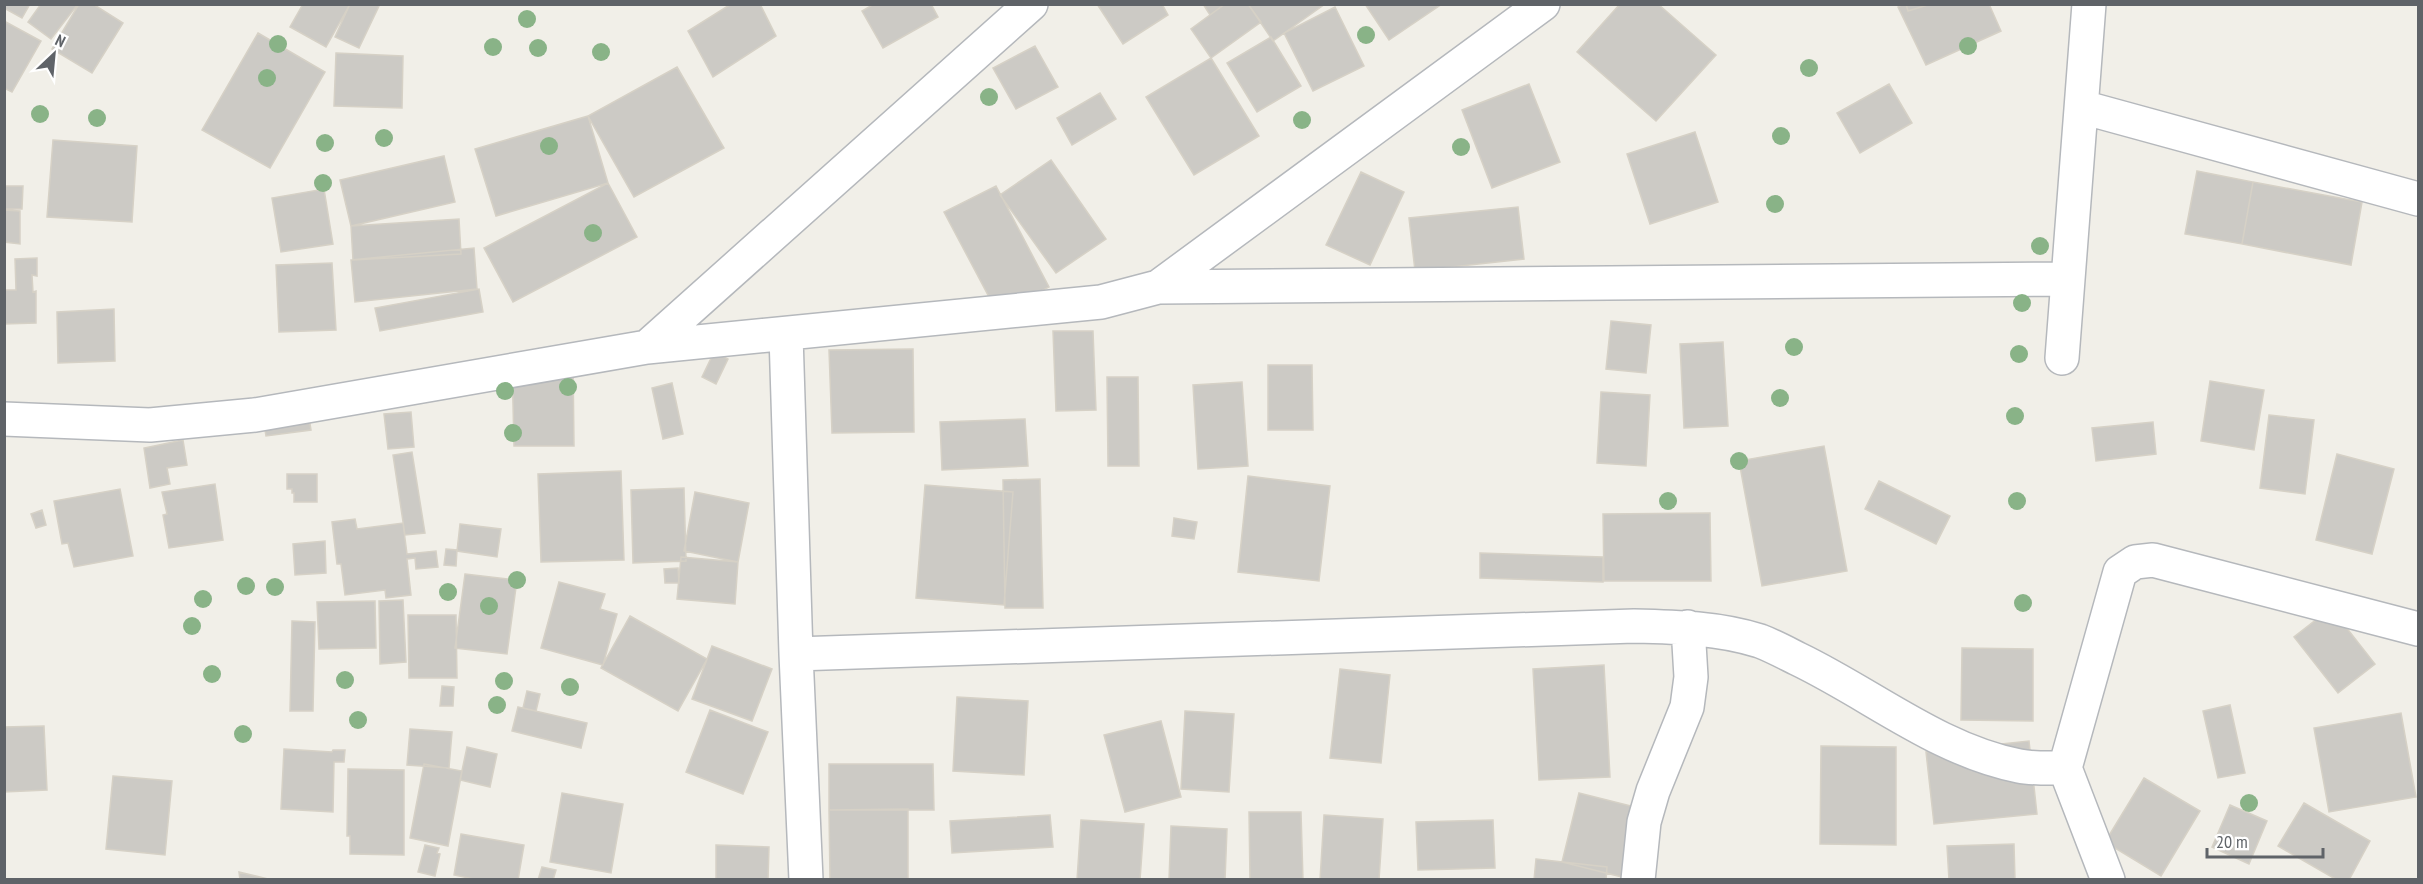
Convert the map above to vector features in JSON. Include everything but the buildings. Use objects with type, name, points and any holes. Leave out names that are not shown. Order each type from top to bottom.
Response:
[{"type":"street","points":[[647,347],[1031,4]]},
{"type":"street","points":[[1158,287],[1544,4]]},
{"type":"street","points":[[2062,358],[2090,4]]},
{"type":"street","points":[[2082,107],[2418,198]]},
{"type":"street","points":[[4,419],[150,425],[255,415],[647,347],[1101,302],[1158,287],[2068,279]]},
{"type":"street","points":[[786,335],[806,879]]},
{"type":"street","points":[[2108,879],[2065,768],[2120,572],[2135,562],[2153,560],[2418,629]]},
{"type":"street","points":[[796,654],[1634,626],[1688,627],[1724,632],[1762,642],[1816,667],[1933,734],[1981,756],[2021,767],[2065,768]]},
{"type":"street","points":[[1638,879],[1644,822],[1653,791],[1687,707],[1691,677],[1688,627]]}]
